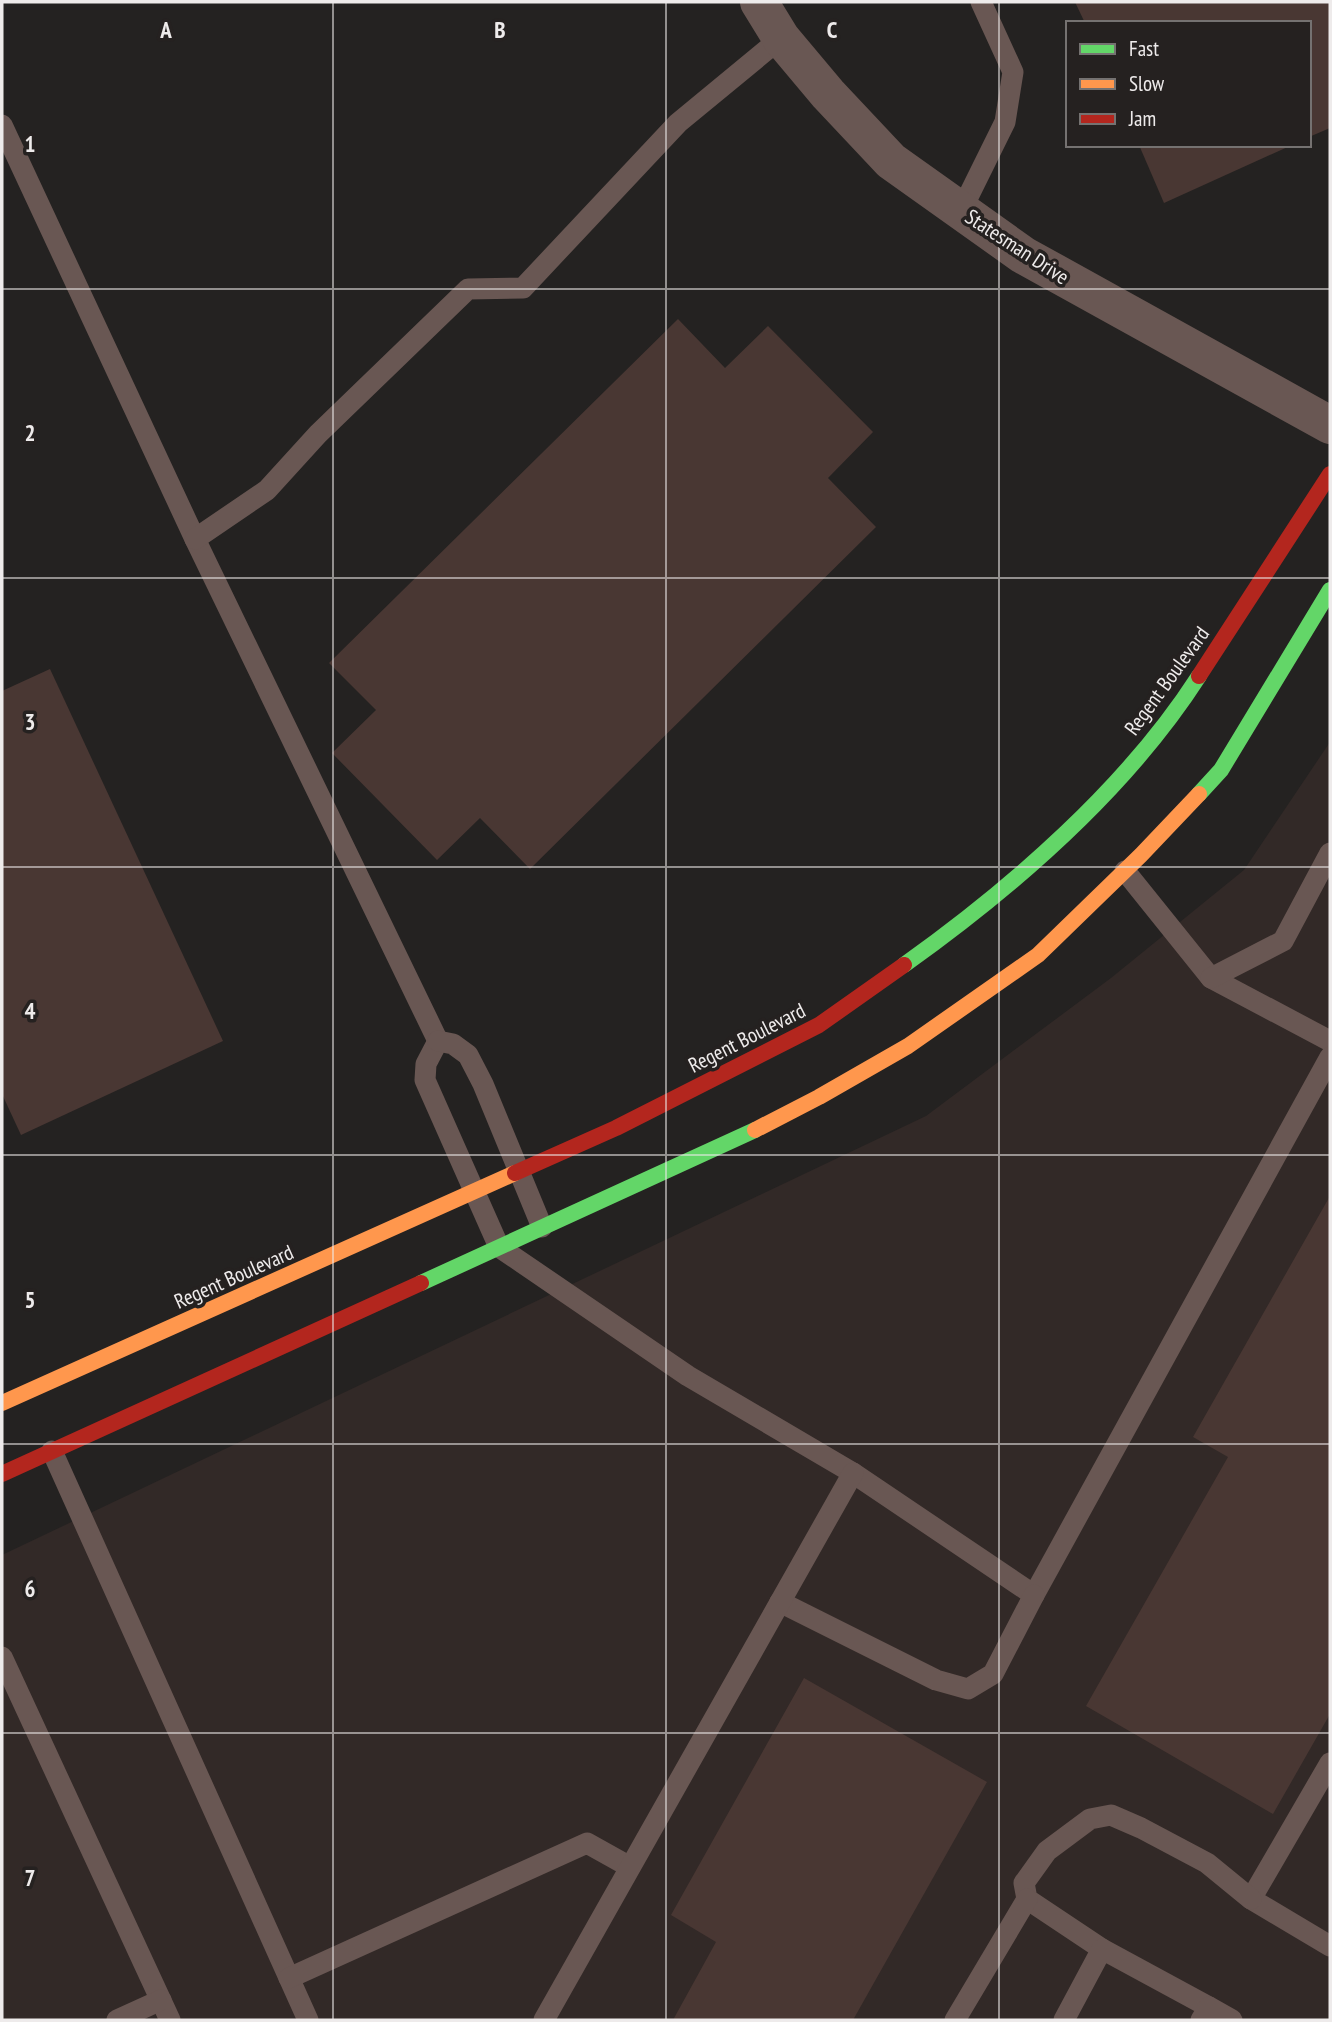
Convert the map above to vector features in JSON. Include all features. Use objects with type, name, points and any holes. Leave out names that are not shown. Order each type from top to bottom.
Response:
[{"type":"street","name":"Statesman Drive","points":[[759,2],[781,38],[828,94],[891,161],[1023,255],[1330,425]]},
{"type":"street","name":"Regent Boulevard","points":[[2,1403],[616,1128],[819,1025],[915,957],[1017,878],[1109,789],[1175,713],[1330,474]]},
{"type":"street","points":[[2,1474],[740,1137],[819,1097],[908,1045],[1038,955],[1125,871],[1221,769],[1330,590]]},
{"type":"lane","points":[[961,211],[1004,122],[1013,72],[981,2]]},
{"type":"lane","points":[[195,539],[267,490],[317,433],[468,289],[523,288],[678,123],[781,38]]},
{"type":"lane","points":[[2,125],[195,539],[438,1041]]},
{"type":"lane","points":[[1211,978],[1283,941],[1330,853]]},
{"type":"lane","points":[[1125,871],[1211,978],[1330,1041]]},
{"type":"lane","points":[[438,1041],[453,1044],[468,1055],[483,1084],[542,1227]]},
{"type":"lane","points":[[438,1041],[426,1064],[425,1080],[499,1247],[688,1376],[853,1473],[1034,1595]]},
{"type":"lane","points":[[780,1602],[936,1680],[968,1689],[993,1674],[1330,1057]]},
{"type":"lane","points":[[52,1451],[308,2020]]},
{"type":"lane","points":[[544,2020],[853,1473]]},
{"type":"lane","points":[[2,1657],[170,2020]]},
{"type":"lane","points":[[1251,1899],[1330,1763]]},
{"type":"lane","points":[[955,2020],[1027,1899],[1024,1883],[1047,1851],[1090,1819],[1111,1815],[1141,1828],[1207,1863],[1251,1899],[1330,1946]]},
{"type":"lane","points":[[289,1978],[587,1843],[630,1867]]},
{"type":"lane","points":[[1027,1899],[1205,2013],[1232,2020]]},
{"type":"lane","points":[[1063,2020],[1102,1949]]},
{"type":"lane","points":[[117,2020],[161,2000]]},
{"type":"shaded area","points":[[1330,742],[1330,2020],[2,2020],[2,1555],[926,1116],[1111,978],[1244,870]]},
{"type":"building","points":[[1075,2],[1330,2],[1330,128],[1311,136],[1311,21],[1084,21]]},
{"type":"building","points":[[1140,147],[1288,147],[1164,203]]},
{"type":"building","points":[[678,319],[725,368],[768,326],[873,432],[828,478],[876,527],[530,869],[480,818],[437,860],[332,753],[376,710],[329,663]]},
{"type":"building","points":[[50,669],[223,1041],[21,1135],[2,1094],[2,691]]},
{"type":"building","points":[[1330,1196],[1330,1714],[1273,1814],[1086,1706],[1228,1457],[1193,1437]]},
{"type":"building","points":[[804,1678],[987,1782],[853,2020],[673,2020],[716,1942],[671,1915]]},
{"type":"traffic: fast","points":[[1199,794],[1221,770],[1330,590]]},
{"type":"traffic: fast","points":[[904,965],[986,903],[1065,834],[1138,758],[1199,676]]},
{"type":"traffic: fast","points":[[421,1283],[755,1130]]},
{"type":"traffic: slow","points":[[755,1130],[908,1046],[1038,955],[1141,855],[1199,794]]},
{"type":"traffic: slow","points":[[2,1403],[515,1173]]},
{"type":"traffic: jam","points":[[1199,676],[1330,474]]},
{"type":"traffic: jam","points":[[515,1173],[616,1128],[819,1025],[904,965]]},
{"type":"traffic: jam","points":[[2,1474],[421,1283]]}]
